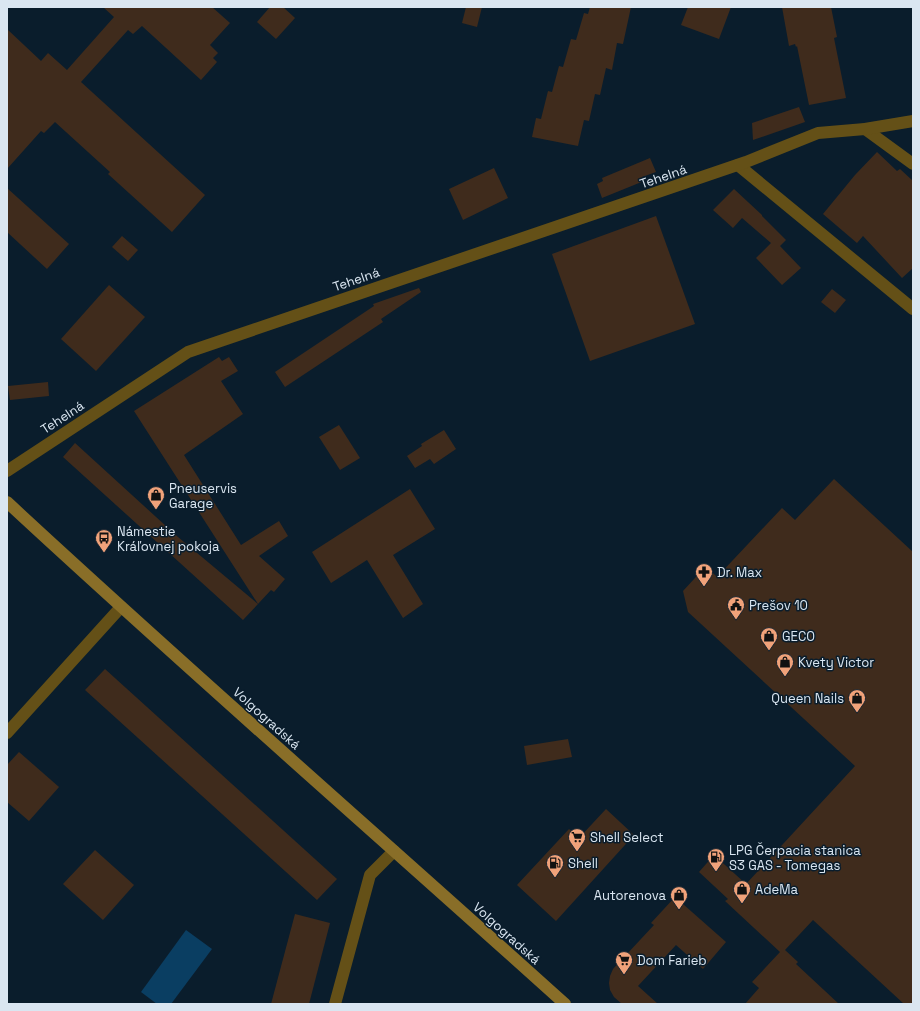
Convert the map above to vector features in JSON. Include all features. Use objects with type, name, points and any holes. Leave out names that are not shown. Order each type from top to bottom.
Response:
[{"type":"street","name":"Tehelná","points":[[7,470],[188,352],[738,165],[818,133],[865,129],[913,121]]},
{"type":"street","points":[[865,129],[913,164]]},
{"type":"street","points":[[738,165],[913,309]]},
{"type":"street","name":"Volgogradská","points":[[7,502],[121,607],[565,1004]]},
{"type":"street","points":[[7,733],[121,607]]},
{"type":"street","points":[[335,1004],[370,875],[394,851]]},
{"type":"shaded area","points":[[186,930],[212,949],[171,1004],[157,1004],[141,992]]},
{"type":"building","points":[[103,7],[212,7],[230,23],[210,45],[218,53],[213,58],[217,62],[201,80],[142,26],[133,34],[128,30],[81,82],[205,195],[172,232],[108,174],[110,172],[55,122],[44,133],[41,131],[7,169],[7,29],[41,61],[48,53],[67,70],[114,17]]},
{"type":"building","points":[[270,7],[283,7],[295,18],[276,39],[257,22]]},
{"type":"building","points":[[466,7],[482,7],[477,27],[462,23]]},
{"type":"building","points":[[590,7],[631,7],[623,44],[617,43],[612,70],[606,68],[600,95],[595,94],[589,121],[584,120],[578,146],[532,137],[536,118],[541,119],[548,91],[552,92],[559,66],[563,67],[571,39],[576,40],[584,13],[588,14]]},
{"type":"building","points":[[688,7],[731,7],[719,39],[681,25]]},
{"type":"building","points":[[782,7],[831,7],[837,37],[834,38],[846,98],[809,105],[797,46],[796,47],[795,44],[789,46]]},
{"type":"building","points":[[799,107],[805,122],[753,140],[752,123]]},
{"type":"building","points":[[877,152],[897,171],[900,169],[913,181],[913,268],[902,278],[863,236],[857,243],[823,214],[855,175]]},
{"type":"building","points":[[650,158],[656,172],[642,177],[644,181],[602,198],[597,184],[603,181],[602,178]]},
{"type":"building","points":[[494,168],[508,198],[463,220],[449,189]]},
{"type":"building","points":[[7,188],[69,244],[47,269],[7,232]]},
{"type":"building","points":[[734,189],[786,240],[780,246],[801,268],[782,285],[756,258],[771,243],[742,218],[733,228],[713,210]]},
{"type":"building","points":[[656,216],[695,324],[590,361],[552,254]]},
{"type":"building","points":[[122,236],[138,250],[128,261],[112,247]]},
{"type":"building","points":[[109,285],[145,317],[96,371],[61,339]]},
{"type":"building","points":[[419,288],[421,292],[381,319],[383,322],[285,387],[275,372],[374,306],[373,304]]},
{"type":"building","points":[[832,289],[846,300],[835,313],[821,302]]},
{"type":"building","points":[[219,357],[222,361],[229,357],[238,371],[221,381],[243,414],[184,455],[241,545],[279,521],[288,536],[259,556],[285,579],[274,592],[271,590],[258,604],[134,411]]},
{"type":"building","points":[[48,382],[49,396],[10,400],[8,386]]},
{"type":"building","points":[[339,425],[360,458],[340,470],[319,437]]},
{"type":"building","points":[[444,430],[456,449],[434,464],[430,459],[415,468],[407,456],[422,446],[421,444]]},
{"type":"building","points":[[75,443],[178,537],[258,604],[243,620],[63,457]]},
{"type":"building","points":[[834,479],[913,552],[913,1004],[904,1004],[813,920],[785,950],[798,962],[796,964],[839,1004],[745,1004],[759,988],[752,982],[780,952],[725,901],[728,899],[699,872],[714,855],[746,884],[855,766],[688,612],[683,591],[706,566],[717,577],[782,508],[795,520]]},
{"type":"building","points":[[410,489],[435,529],[393,555],[423,604],[403,618],[367,560],[331,583],[312,552]]},
{"type":"building","points":[[105,669],[337,879],[317,900],[85,690]]},
{"type":"building","points":[[568,739],[572,757],[527,765],[524,746]]},
{"type":"building","points":[[19,752],[59,787],[29,821],[7,802],[7,765]]},
{"type":"building","points":[[606,809],[634,835],[556,921],[517,885],[569,829],[579,838]]},
{"type":"building","points":[[95,850],[134,885],[103,920],[63,884]]},
{"type":"building","points":[[675,897],[726,942],[703,969],[676,945],[638,986],[658,1004],[622,1004],[614,997],[610,990],[610,976],[613,969],[654,925],[651,923]]},
{"type":"building","points":[[295,914],[330,923],[309,1004],[271,1004]]},
{"type":"place","name":"Pneuservis Garage","points":[[156,510]]},
{"type":"place","name":"Námestie Kráľovnej pokoja","points":[[104,553]]},
{"type":"place","name":"Dr. Max","points":[[704,587]]},
{"type":"place","name":"Prešov 10","points":[[736,620]]},
{"type":"place","name":"GECO","points":[[769,651]]},
{"type":"place","name":"Kvety Victor","points":[[785,677]]},
{"type":"place","name":"Queen Nails","points":[[857,713]]},
{"type":"place","name":"Shell Select","points":[[577,852]]},
{"type":"place","name":"LPG Čerpacia stanica S3 GAS - Tomegas","points":[[716,872]]},
{"type":"place","name":"Shell","points":[[555,878]]},
{"type":"place","name":"AdeMa","points":[[742,904]]},
{"type":"place","name":"Autorenova","points":[[679,910]]},
{"type":"place","name":"Dom Farieb","points":[[624,975]]}]
